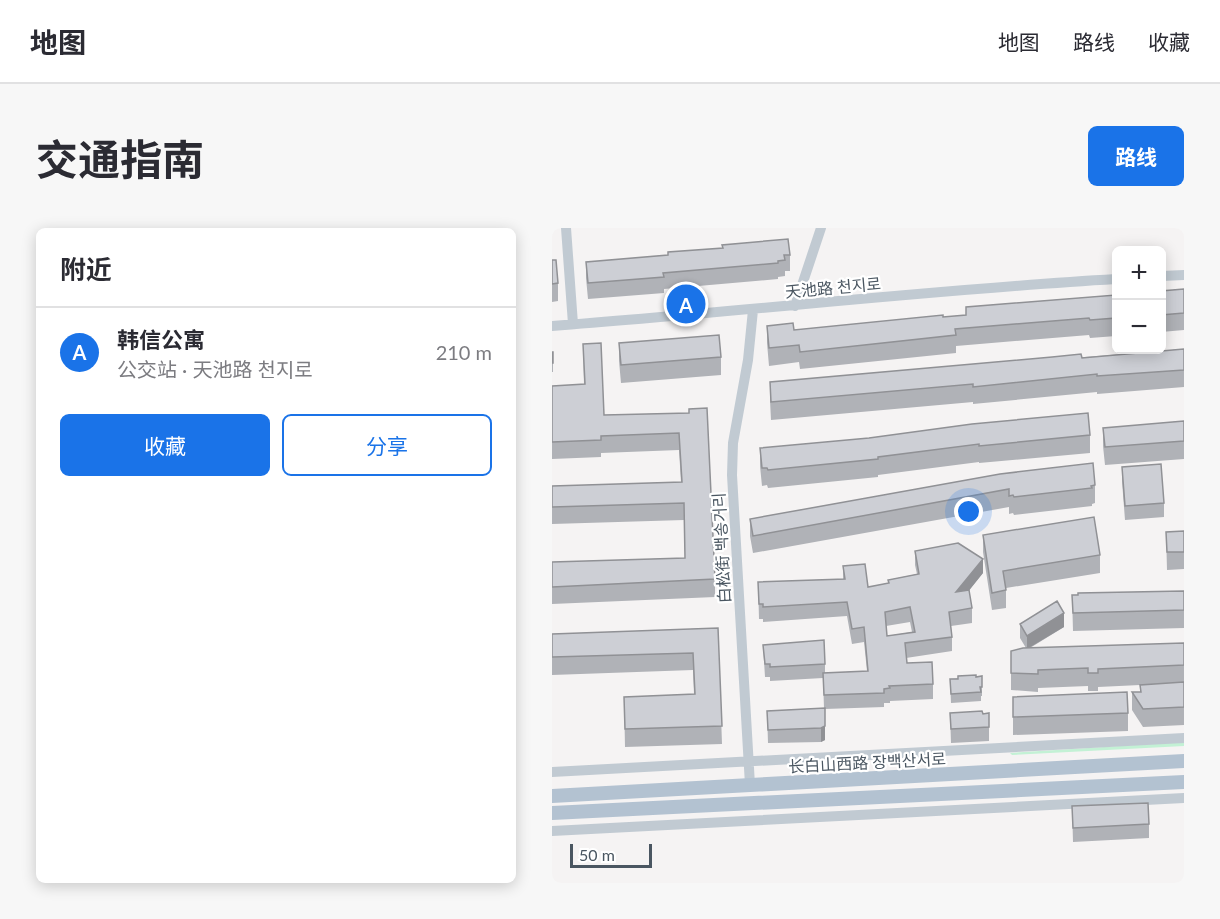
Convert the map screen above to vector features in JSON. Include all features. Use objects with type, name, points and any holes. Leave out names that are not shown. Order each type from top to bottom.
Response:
[{"type":"main road","name":"长白山西路 장백산서로","points":[[552,796],[1184,761]]},
{"type":"main road","points":[[552,813],[1184,782]]},
{"type":"street","points":[[566,228],[573,324]]},
{"type":"street","points":[[795,306],[821,228]]},
{"type":"street","points":[[1166,276],[1184,275]]},
{"type":"street","name":"天池路 천지로","points":[[552,326],[753,310],[955,290],[1112,279]]},
{"type":"street","name":"白松街 백송거리","points":[[750,785],[732,475],[733,443],[748,360],[753,310]]},
{"type":"street","name":"长白山西路 장백산서로","points":[[552,772],[1184,738]]},
{"type":"street","points":[[552,831],[1184,798]]},
{"type":"green space","points":[[1184,742],[1184,746],[1012,755],[1010,753]]},
{"type":"building","points":[[788,239],[790,255],[784,255],[785,260],[778,261],[778,263],[663,273],[664,277],[588,283],[586,262],[668,255],[668,252],[723,248],[722,245]]},
{"type":"building","points":[[552,260],[556,260],[558,283],[552,284]]},
{"type":"building","points":[[1184,289],[1184,313],[1166,315],[1166,291]]},
{"type":"building","points":[[1112,295],[1112,318],[1090,320],[1089,318],[955,329],[956,335],[800,352],[799,345],[769,348],[767,326],[793,323],[794,330],[943,315],[943,317],[966,315],[966,307]]},
{"type":"building","points":[[719,335],[721,357],[621,365],[619,343]]},
{"type":"building","points":[[601,343],[604,415],[689,413],[689,409],[707,408],[715,579],[552,587],[552,562],[685,558],[684,503],[552,507],[552,486],[682,482],[679,433],[601,436],[601,440],[552,442],[552,386],[585,384],[583,344]]},
{"type":"building","points":[[1184,349],[1184,370],[1097,376],[1097,374],[973,387],[973,384],[771,402],[770,382],[1081,354],[1082,358],[1127,354],[1166,354],[1166,351]]},
{"type":"building","points":[[1088,413],[1090,435],[979,446],[979,444],[878,457],[878,459],[768,470],[762,468],[760,448]]},
{"type":"building","points":[[1184,421],[1184,441],[1105,447],[1103,428]]},
{"type":"building","points":[[1093,463],[1095,485],[1091,486],[1092,488],[1014,497],[1009,496],[1009,489],[753,536],[750,519],[1000,474]]},
{"type":"building","points":[[1161,464],[1164,503],[1125,506],[1122,467]]},
{"type":"building","points":[[1094,517],[1100,555],[1003,571],[1006,590],[992,593],[983,535]]},
{"type":"building","points":[[1184,531],[1184,552],[1167,552],[1166,532]]},
{"type":"building","points":[[958,543],[983,559],[956,592],[969,590],[972,608],[949,612],[952,637],[905,643],[907,663],[932,662],[933,684],[889,686],[890,688],[884,689],[884,693],[824,695],[823,673],[868,671],[864,627],[852,629],[847,602],[763,607],[763,604],[759,604],[758,582],[845,579],[843,566],[865,564],[868,587],[889,583],[888,580],[919,574],[915,551]],"holes":[[[910,607],[915,632],[887,636],[885,612]]]},
{"type":"building","points":[[1184,591],[1184,610],[1073,613],[1072,595],[1078,595],[1078,593]]},
{"type":"building","points":[[1057,601],[1064,613],[1027,636],[1020,624]]},
{"type":"building","points":[[718,628],[722,726],[625,729],[624,697],[695,694],[693,653],[552,657],[552,634]]},
{"type":"building","points":[[824,640],[825,664],[770,667],[770,664],[765,664],[763,645]]},
{"type":"building","points":[[1184,643],[1184,665],[1098,669],[1098,673],[1088,673],[1088,668],[1038,670],[1038,674],[1011,673],[1011,651],[1023,648]]},
{"type":"building","points":[[976,675],[976,677],[982,676],[981,692],[951,694],[950,679]]},
{"type":"building","points":[[1184,682],[1184,707],[1143,709],[1132,692],[1141,692],[1140,685]]},
{"type":"building","points":[[1127,692],[1128,713],[1013,717],[1013,697]]},
{"type":"building","points":[[825,708],[825,726],[821,728],[768,730],[767,711]]},
{"type":"building","points":[[982,711],[983,714],[989,713],[989,727],[951,729],[950,713]]},
{"type":"building","points":[[1148,803],[1149,824],[1073,828],[1072,806]]},
{"type":"place","name":"韩信公寓","points":[[686,304]]}]
